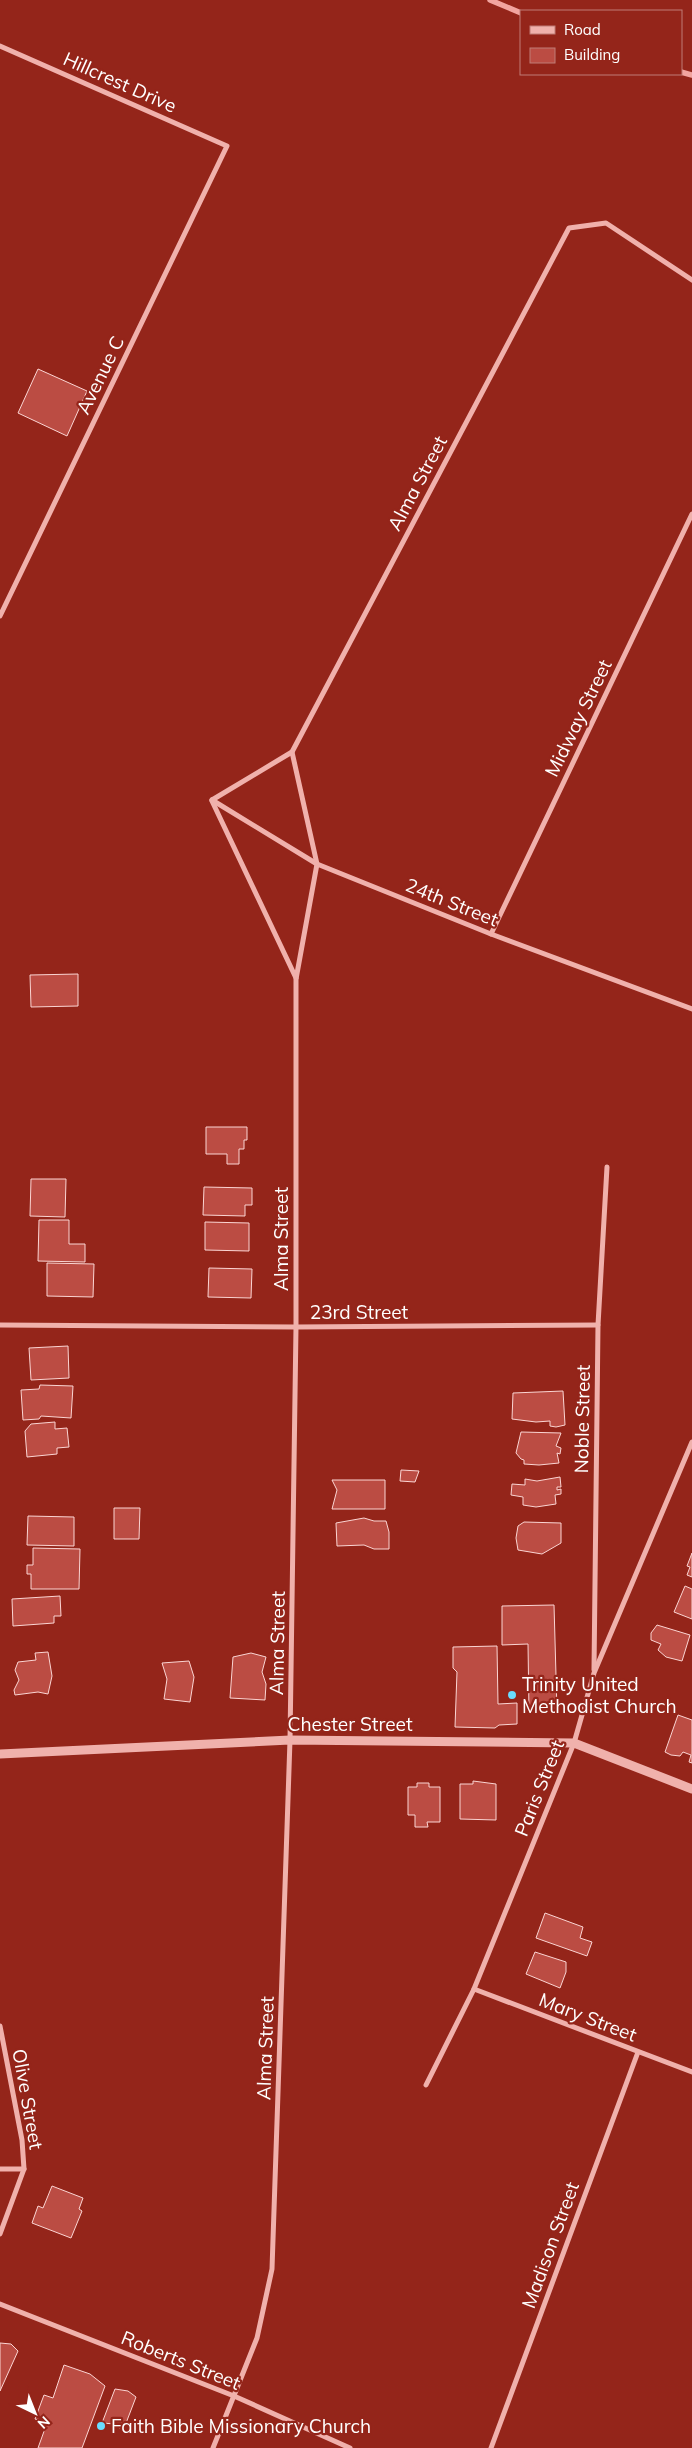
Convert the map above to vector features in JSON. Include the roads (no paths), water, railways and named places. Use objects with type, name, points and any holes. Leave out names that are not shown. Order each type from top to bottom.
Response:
[{"type":"street","name":"Hillcrest Drive","points":[[0,46],[227,146]]},
{"type":"street","name":"Avenue C","points":[[0,616],[227,146]]},
{"type":"street","name":"Alma Street","points":[[213,2448],[257,2338],[272,2269],[290,1740],[296,1327],[296,979],[317,864],[292,752],[569,228],[606,223],[692,280]]},
{"type":"street","name":"Midway Street","points":[[490,934],[692,514]]},
{"type":"street","points":[[212,800],[292,752]]},
{"type":"street","name":"Alma Street","points":[[212,800],[296,979]]},
{"type":"street","name":"24th Street","points":[[212,800],[317,864],[490,934],[692,1009]]},
{"type":"street","name":"Noble Street","points":[[594,1673],[598,1325],[607,1167]]},
{"type":"street","name":"23rd Street","points":[[0,1325],[296,1327],[598,1325]]},
{"type":"street","name":"Paris Street","points":[[426,2085],[474,1989],[574,1743],[594,1673],[692,1442]]},
{"type":"street","name":"Chester Street","points":[[0,1754],[290,1740],[574,1743],[692,1789]]},
{"type":"street","name":"Mary Street","points":[[474,1989],[692,2072]]},
{"type":"street","name":"Olive Street","points":[[0,2026],[22,2140],[24,2170],[0,2234]]},
{"type":"street","name":"Madison Street","points":[[491,2448],[638,2052]]},
{"type":"street","points":[[0,2169],[24,2170]]},
{"type":"street","name":"Roberts Street","points":[[0,2304],[234,2396],[350,2448]]},
{"type":"waterway","points":[[490,0],[520,13]]},
{"type":"waterway","points":[[682,72],[692,75]]},
{"type":"place","name":"Trinity United Methodist Church","points":[[512,1695]]},
{"type":"place","name":"Faith Bible Missionary Church","points":[[101,2426]]}]
